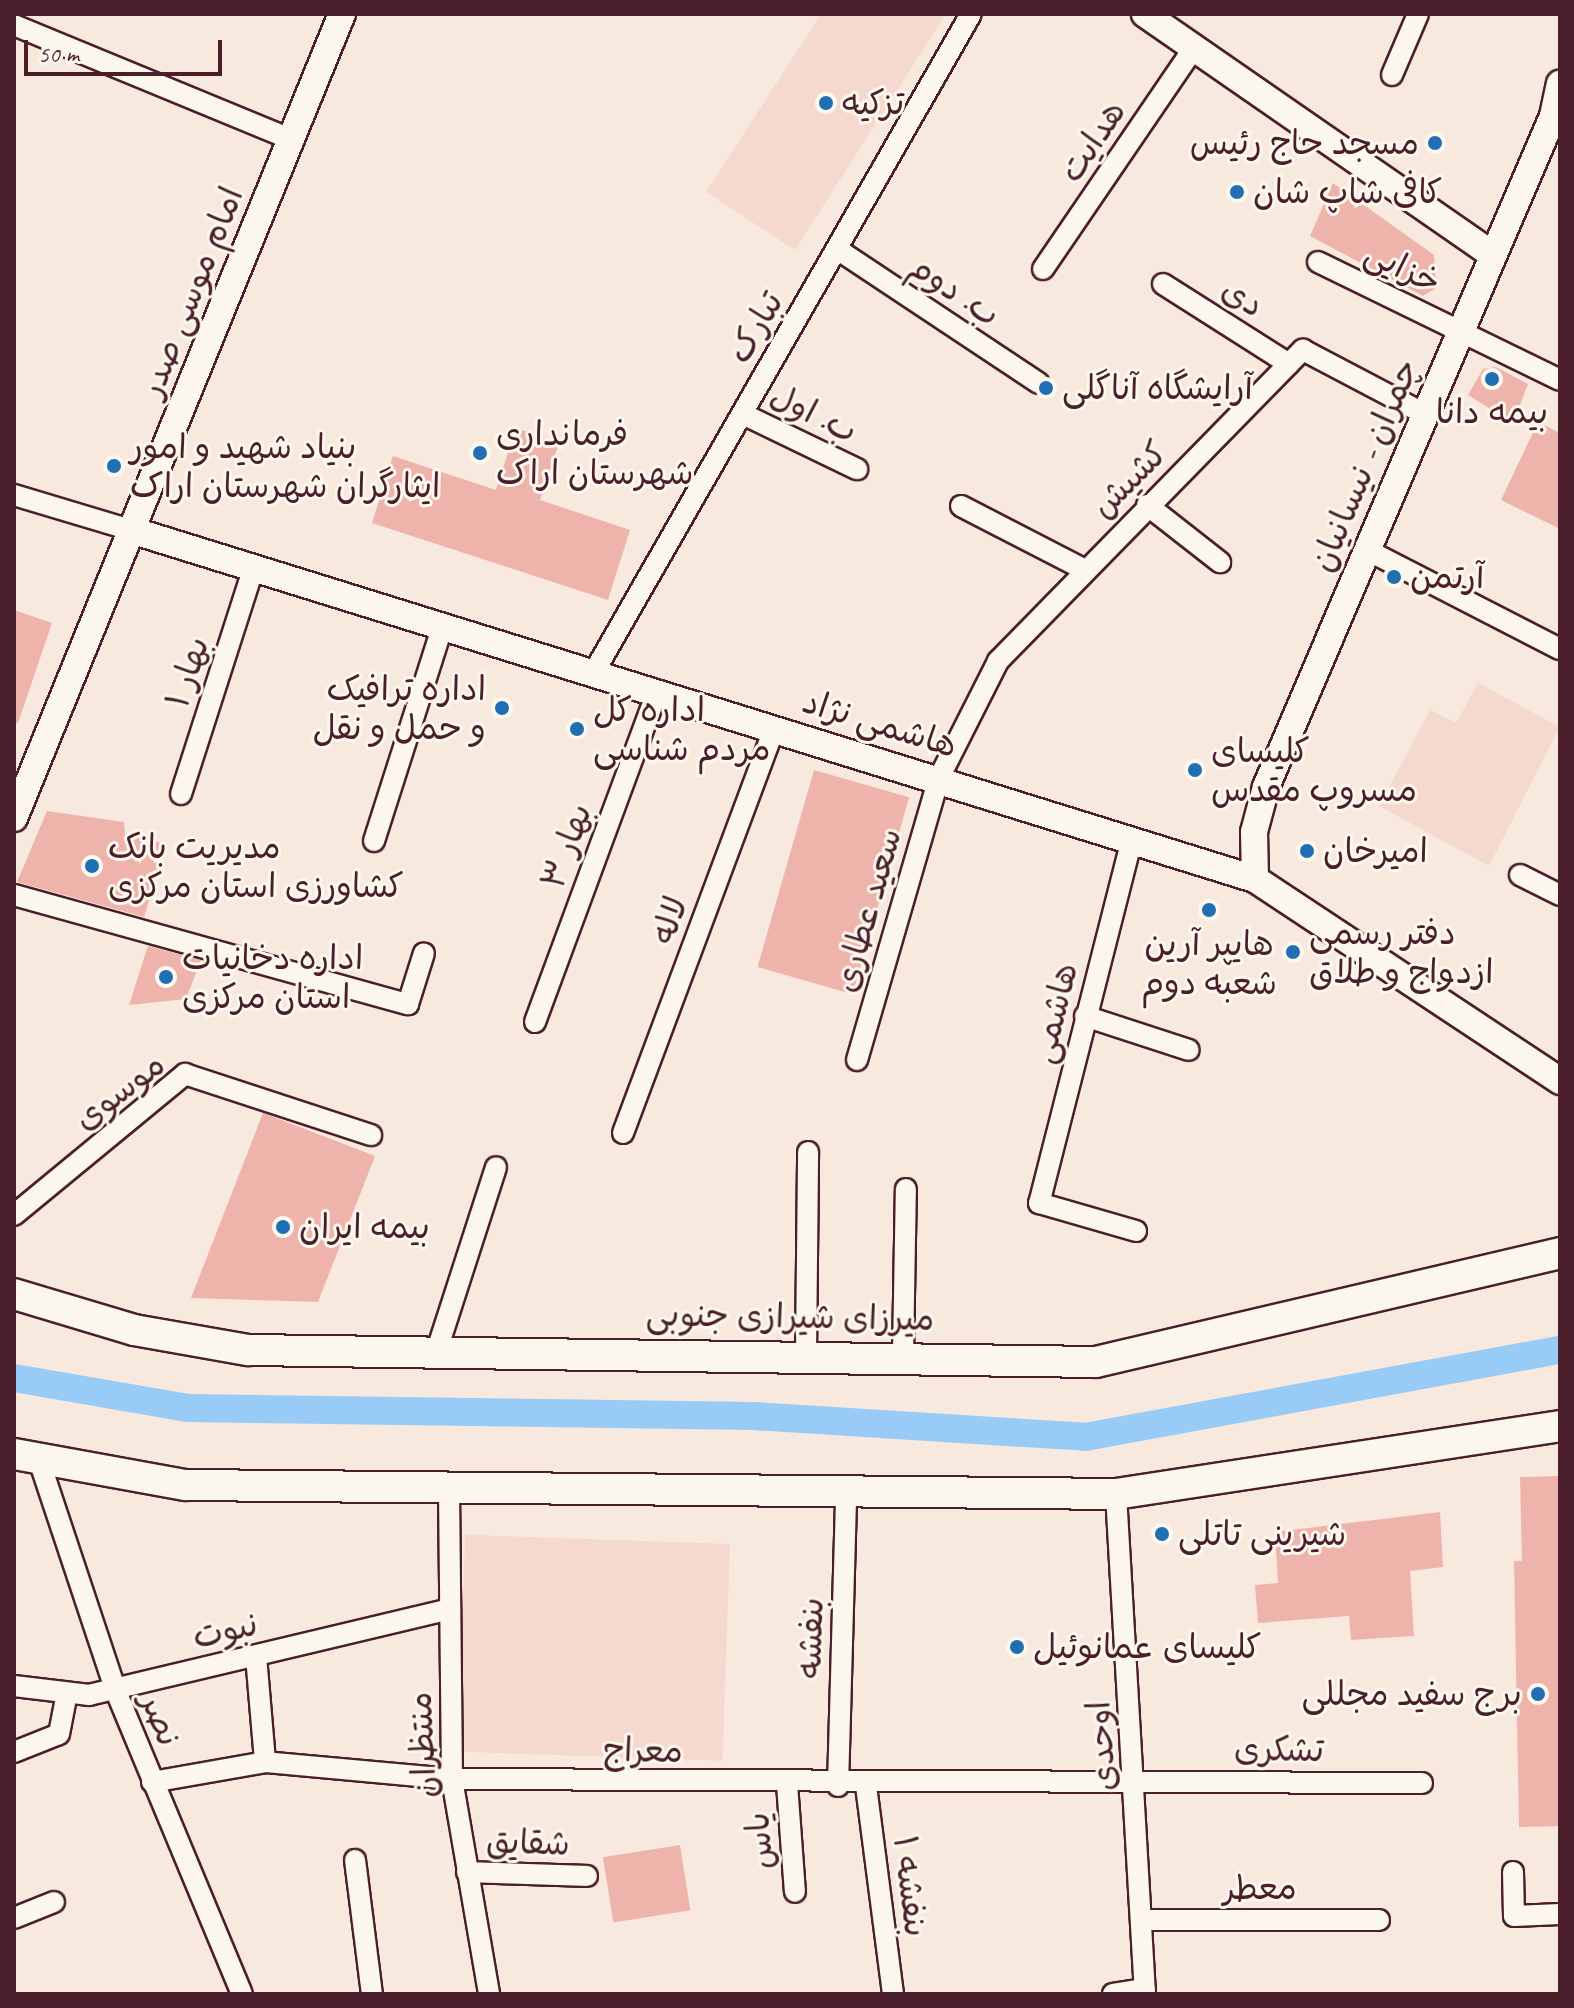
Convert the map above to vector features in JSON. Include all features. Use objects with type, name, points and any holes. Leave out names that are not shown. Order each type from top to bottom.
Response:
[{"type":"main road","name":"میرزای شیرازی جنوبی","points":[[14,1294],[134,1330],[248,1350],[903,1354],[1096,1362],[1559,1252]]},
{"type":"main road","points":[[27,1457],[185,1485],[449,1490],[1116,1494],[1560,1426]]},
{"type":"street","name":"امام موسی صدر","points":[[14,818],[134,531],[342,14]]},
{"type":"street","name":"تبارک","points":[[594,672],[971,14]]},
{"type":"street","points":[[1145,14],[1493,255]]},
{"type":"street","points":[[1392,75],[1418,14]]},
{"type":"street","points":[[14,25],[291,139]]},
{"type":"street","name":"هدایت","points":[[1043,269],[1194,48]]},
{"type":"street","name":"چمران - نیسانیان","points":[[1255,879],[1254,832],[1266,787],[1493,255],[1556,118],[1560,84]]},
{"type":"street","name":"ب. دوم","points":[[837,249],[1039,383]]},
{"type":"street","name":"خزایی","points":[[1318,262],[1560,380]]},
{"type":"street","name":"دی","points":[[1163,284],[1289,364]]},
{"type":"street","points":[[1289,364],[1303,350],[1425,414]]},
{"type":"street","name":"کشیش","points":[[939,778],[998,661],[1147,505],[1289,364]]},
{"type":"street","name":"ب. اول","points":[[743,414],[857,469]]},
{"type":"street","points":[[14,495],[134,531]]},
{"type":"street","points":[[1147,505],[1220,562]]},
{"type":"street","points":[[961,506],[1085,570]]},
{"type":"street","name":"هاشمی نژاد","points":[[134,531],[939,778],[1255,879],[1560,1081]]},
{"type":"street","points":[[1367,550],[1560,649]]},
{"type":"street","name":"بهار ۱","points":[[181,794],[253,570]]},
{"type":"street","points":[[374,841],[443,625]]},
{"type":"street","name":"بهار ۳","points":[[535,1022],[657,692]]},
{"type":"street","name":"لاله","points":[[623,1133],[774,729]]},
{"type":"street","name":"سعید عطاری","points":[[857,1060],[939,778]]},
{"type":"street","name":"هاشمی","points":[[1132,839],[1039,1203],[1136,1231]]},
{"type":"street","points":[[1520,875],[1560,895]]},
{"type":"street","points":[[14,895],[408,1004],[424,953]]},
{"type":"street","points":[[1085,1016],[1189,1050]]},
{"type":"street","name":"موسوی","points":[[14,1215],[185,1074],[371,1135]]},
{"type":"street","points":[[806,1353],[808,1152]]},
{"type":"street","points":[[437,1350],[496,1167]]},
{"type":"street","points":[[903,1354],[906,1189]]},
{"type":"street","name":"نصر","points":[[27,1457],[152,1782],[242,1994]]},
{"type":"street","name":"منتظران","points":[[449,1490],[452,1779],[489,1994]]},
{"type":"street","name":"بنفشه","points":[[838,1786],[846,1491]]},
{"type":"street","name":"اوحدی","points":[[1116,1494],[1136,1779],[1145,1992]]},
{"type":"street","name":"نبوت","points":[[14,1686],[66,1697],[115,1689],[450,1609]]},
{"type":"street","points":[[256,1656],[265,1762]]},
{"type":"street","points":[[14,1752],[59,1734],[67,1722],[66,1697]]},
{"type":"street","name":"معراج","points":[[152,1782],[265,1762],[452,1779],[866,1786],[1136,1779]]},
{"type":"street","name":"تشکری","points":[[1136,1779],[1422,1783]]},
{"type":"street","name":"یاس","points":[[787,1784],[795,1892]]},
{"type":"street","name":"بنفشه ۱","points":[[866,1786],[893,1994]]},
{"type":"street","points":[[355,1860],[372,1994]]},
{"type":"street","name":"شقایق","points":[[467,1872],[587,1876]]},
{"type":"street","points":[[1513,1872],[1514,1916],[1560,1914]]},
{"type":"street","points":[[14,1918],[54,1902]]},
{"type":"street","name":"معطر","points":[[1142,1920],[1379,1920]]},
{"type":"street","points":[[1113,1994],[1145,1992]]},
{"type":"shaded area","name":"تزکیه","points":[[821,14],[946,14],[795,250],[706,192]]},
{"type":"shaded area","points":[[1478,683],[1560,727],[1489,866],[1379,806],[1430,710],[1456,723]]},
{"type":"shaded area","points":[[465,1535],[730,1544],[722,1761],[458,1752]]},
{"type":"building","points":[[1333,183],[1434,255],[1436,288],[1423,296],[1310,236]]},
{"type":"building","points":[[1496,367],[1528,384],[1513,423],[1468,395],[1483,369]]},
{"type":"building","points":[[1538,422],[1560,433],[1560,529],[1501,500]]},
{"type":"building","points":[[516,428],[559,443],[540,500],[630,530],[608,600],[372,523],[393,456],[496,490]]},
{"type":"building","points":[[14,610],[52,623],[18,723],[14,723]]},
{"type":"building","points":[[814,770],[909,797],[853,994],[757,967]]},
{"type":"building","name":"مدیریت بانک کشاورزی استان مرکزی","points":[[47,811],[124,822],[125,835],[167,844],[144,917],[17,882]]},
{"type":"building","name":"اداره دخانیات استان مرکزی","points":[[148,946],[201,960],[186,999],[129,1005]]},
{"type":"building","name":"بیمه ایران","points":[[263,1113],[375,1156],[318,1302],[191,1298]]},
{"type":"building","name":"برج سفید مجللی","points":[[1560,1476],[1560,1826],[1519,1827],[1514,1561],[1522,1561],[1520,1477]]},
{"type":"building","points":[[1440,1512],[1443,1567],[1410,1571],[1414,1636],[1351,1640],[1349,1616],[1258,1623],[1255,1585],[1278,1583],[1275,1532]]},
{"type":"building","points":[[680,1845],[690,1910],[613,1922],[603,1857]]},
{"type":"waterway","points":[[14,1378],[188,1408],[754,1416],[1085,1437],[1560,1350]]},
{"type":"place","name":"تزکیه","points":[[826,103]]},
{"type":"place","name":"مسجد حاج رئیس","points":[[1435,143]]},
{"type":"place","name":"کافی شاپ شان","points":[[1237,192]]},
{"type":"place","name":"بیمه دانا","points":[[1492,379]]},
{"type":"place","name":"آرایشگاه آناگلی","points":[[1046,388]]},
{"type":"place","name":"فرمانداری شهرستان اراک","points":[[480,453]]},
{"type":"place","name":"بنیاد شهید و امور ایثارگران شهرستان اراک","points":[[114,466]]},
{"type":"place","name":"آرتمن","points":[[1394,577]]},
{"type":"place","name":"اداره ترافیک و حمل و نقل","points":[[502,708]]},
{"type":"place","name":"اداره کل مردم شناسی","points":[[577,729]]},
{"type":"place","name":"کلیسای مسروپ مقدس","points":[[1195,770]]},
{"type":"place","name":"امیرخان","points":[[1307,851]]},
{"type":"place","name":"مدیریت بانک کشاورزی استان مرکزی","points":[[92,866]]},
{"type":"place","name":"هایپر آرین شعبه دوم","points":[[1209,910]]},
{"type":"place","name":"دفتر رسمی ازدواج و طلاق","points":[[1293,952]]},
{"type":"place","name":"اداره دخانیات استان مرکزی","points":[[166,977]]},
{"type":"place","name":"بیمه ایران","points":[[283,1227]]},
{"type":"place","name":"شیرینی تاتلی","points":[[1162,1534]]},
{"type":"place","name":"کلیسای عمانوئیل","points":[[1017,1647]]},
{"type":"place","name":"برج سفید مجللی","points":[[1538,1694]]}]
